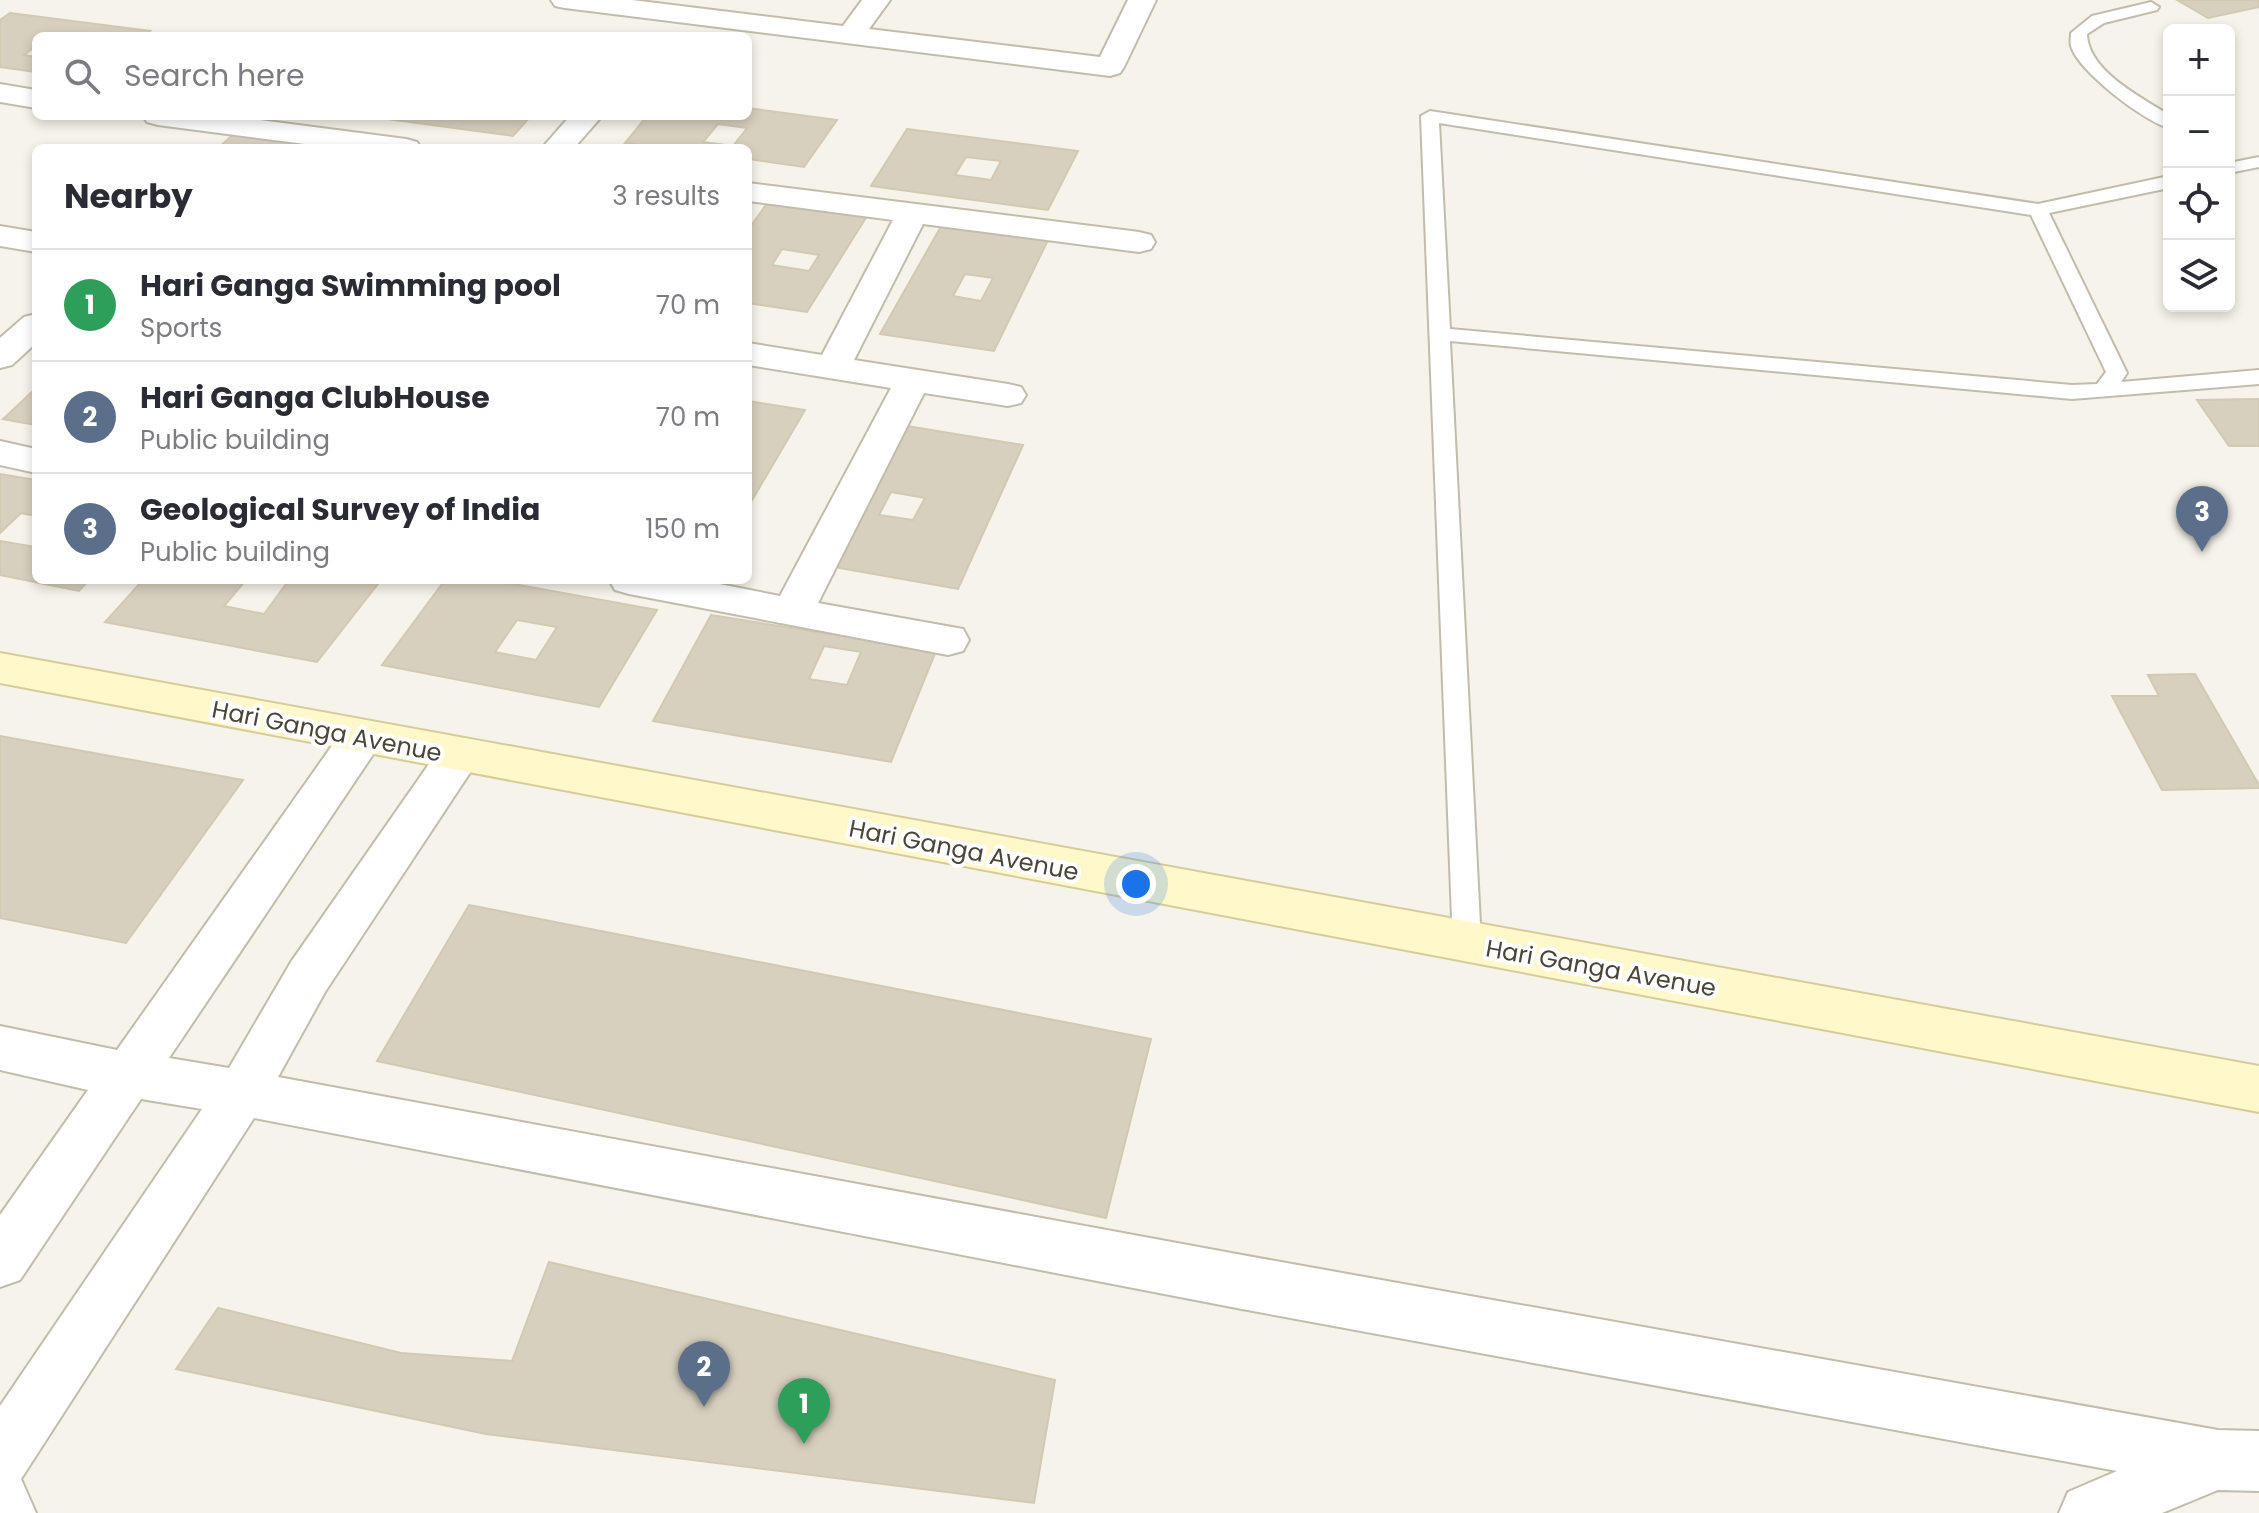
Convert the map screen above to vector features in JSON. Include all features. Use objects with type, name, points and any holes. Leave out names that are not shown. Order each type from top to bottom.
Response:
[{"type":"street","points":[[851,35],[876,0]]},
{"type":"street","points":[[584,1],[1110,67],[1142,0]]},
{"type":"street","points":[[0,121],[22,97]]},
{"type":"street","points":[[188,120],[375,144]]},
{"type":"street","points":[[561,144],[583,120]]},
{"type":"street","points":[[168,144],[196,121]]},
{"type":"street","points":[[752,193],[1139,242]]},
{"type":"street","points":[[833,367],[913,213]]},
{"type":"street","points":[[0,236],[32,241]]},
{"type":"street","points":[[0,357],[32,328]]},
{"type":"street","points":[[752,355],[1008,395]]},
{"type":"street","points":[[792,613],[913,380]]},
{"type":"street","points":[[0,453],[32,460]]},
{"type":"street","points":[[649,584],[948,640]]},
{"type":"street","name":"Hari Ganga Avenue","points":[[0,668],[361,738],[2259,1089]]},
{"type":"street","points":[[0,1261],[361,738]]},
{"type":"street","points":[[0,1458],[242,1093],[308,977],[459,756]]},
{"type":"street","points":[[0,1048],[130,1076],[242,1093],[1257,1285],[2238,1461]]},
{"type":"street","points":[[2089,1513],[2238,1461]]},
{"type":"street","points":[[0,1501],[6,1513]]},
{"type":"lane","points":[[2151,7],[2089,23],[2080,34],[2079,49],[2094,70],[2163,119]]},
{"type":"lane","points":[[1467,943],[1430,116],[2038,210],[2163,183]]},
{"type":"lane","points":[[2235,166],[2259,162]]},
{"type":"lane","points":[[2038,210],[2117,373],[2103,390]]},
{"type":"lane","points":[[1440,334],[2072,392],[2259,377]]},
{"type":"building","points":[[2177,0],[2259,0],[2259,7],[2208,18]]},
{"type":"building","points":[[10,13],[150,31],[32,32],[32,49],[24,55],[32,56],[32,71],[0,67],[0,20]]},
{"type":"building","points":[[752,109],[837,120],[804,167],[752,160],[752,144],[735,144],[747,128],[718,124],[703,142],[718,144],[625,143],[644,120],[752,120]]},
{"type":"building","points":[[395,120],[527,120],[513,136]]},
{"type":"building","points":[[907,129],[1078,151],[1048,210],[871,186]],"holes":[[[966,157],[1001,161],[991,180],[955,175]]]},
{"type":"building","points":[[236,132],[323,144],[222,144]]},
{"type":"building","points":[[768,202],[867,216],[807,312],[752,304],[752,224]],"holes":[[[782,249],[819,255],[809,271],[772,265]]]},
{"type":"building","points":[[944,221],[1050,236],[994,351],[880,334]],"holes":[[[965,274],[993,278],[981,301],[953,296]]]},
{"type":"building","points":[[32,392],[32,424],[3,419]]},
{"type":"building","points":[[2259,399],[2259,446],[2229,446],[2197,400]]},
{"type":"building","points":[[752,402],[805,410],[752,500]]},
{"type":"building","points":[[907,426],[1023,445],[958,589],[834,567]],"holes":[[[891,492],[925,498],[913,520],[879,515]]]},
{"type":"building","points":[[0,474],[32,479],[32,515],[21,513],[0,533]]},
{"type":"building","points":[[0,541],[32,546],[32,581],[0,575]]},
{"type":"building","points":[[44,584],[85,584],[79,591]]},
{"type":"building","points":[[139,584],[243,584],[224,606],[264,614],[286,584],[378,584],[317,662],[105,622]]},
{"type":"building","points":[[442,584],[513,584],[657,610],[599,707],[382,665]],"holes":[[[517,620],[557,627],[536,660],[495,652]]]},
{"type":"building","points":[[711,615],[936,651],[891,762],[653,721]],"holes":[[[824,646],[861,652],[847,685],[809,679]]]},
{"type":"building","points":[[2195,674],[2259,788],[2162,790],[2112,696],[2159,696],[2148,675]]},
{"type":"building","points":[[0,736],[243,780],[126,943],[0,918]]},
{"type":"building","points":[[469,905],[1151,1039],[1106,1218],[377,1061]]},
{"type":"building","points":[[549,1262],[1055,1380],[1034,1503],[486,1434],[176,1369],[218,1308],[401,1353],[512,1361]]},
{"type":"place","name":"Geological Survey of India","points":[[2202,552]]},
{"type":"place","name":"Hari Ganga ClubHouse","points":[[704,1407]]},
{"type":"place","name":"Hari Ganga Swimming pool","points":[[804,1444]]}]
